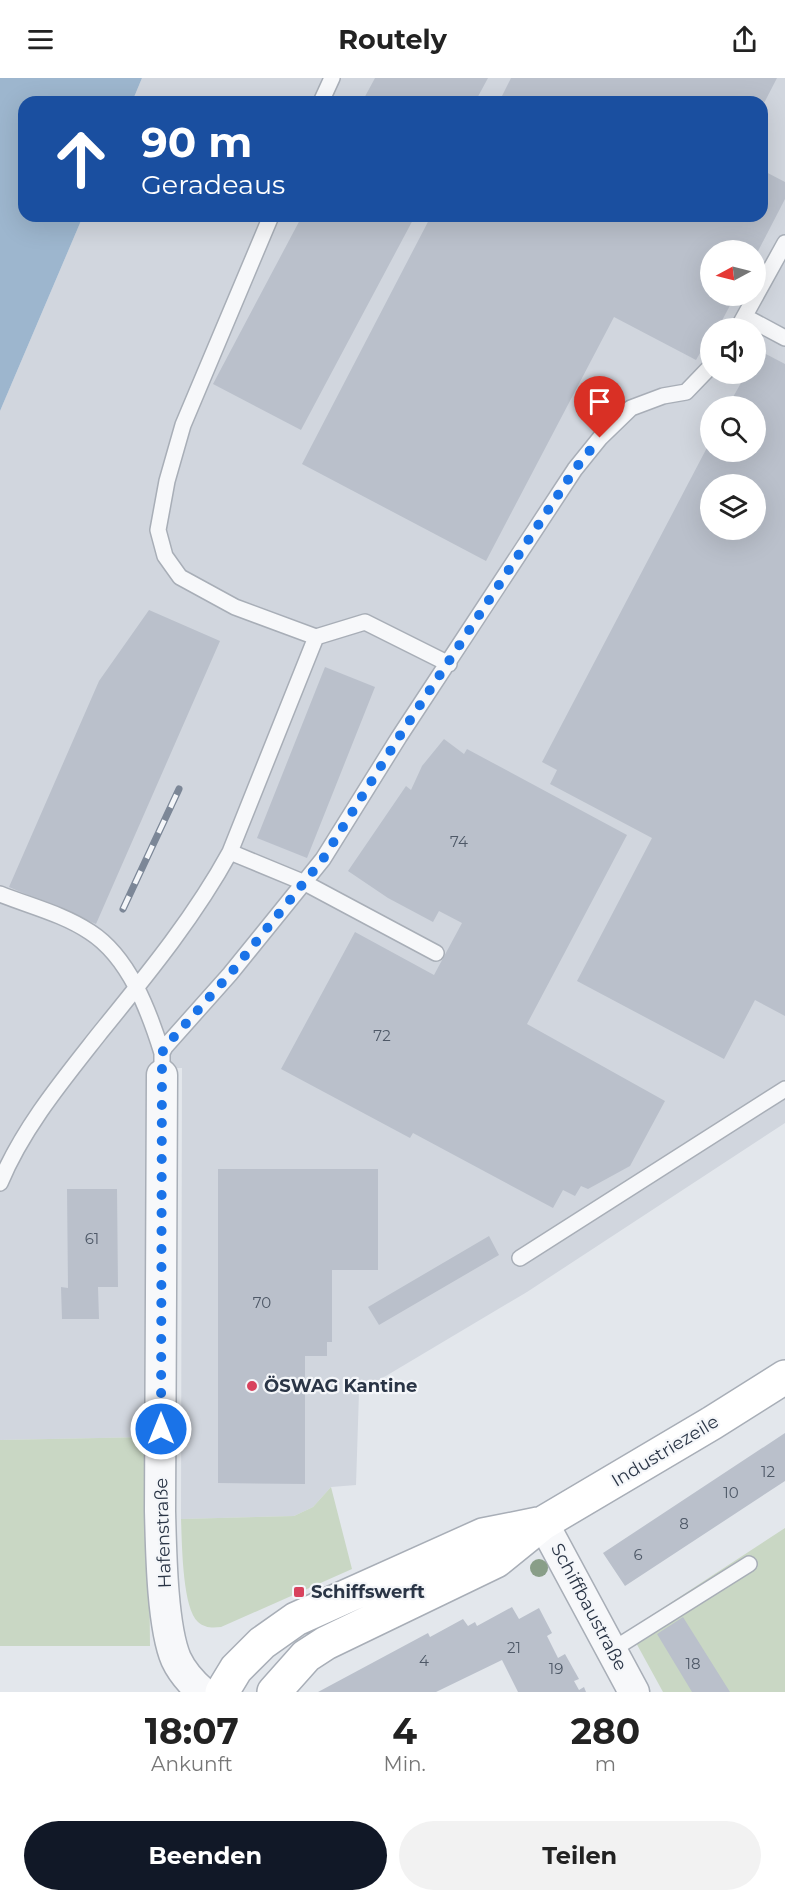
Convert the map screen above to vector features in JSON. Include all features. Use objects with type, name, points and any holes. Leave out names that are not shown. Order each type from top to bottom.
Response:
[{"type":"main road","name":"Industriezeile","points":[[543,1522],[712,1423],[785,1377]]},
{"type":"main road","points":[[222,1692],[236,1669],[255,1649],[296,1619],[483,1535],[543,1522]]},
{"type":"main road","points":[[274,1692],[306,1656],[345,1634],[496,1561],[543,1522]]},
{"type":"street","name":"Hafenstraße","points":[[162,1064],[160,1511],[162,1570],[173,1652],[180,1668],[202,1692]]},
{"type":"street","name":"Schiffbaustraße","points":[[543,1522],[634,1692]]},
{"type":"lane","points":[[324,96],[332,78]]},
{"type":"lane","points":[[268,222],[183,425],[167,481],[158,530],[165,556],[180,577],[235,606],[316,637],[364,622],[449,664]]},
{"type":"lane","points":[[745,318],[785,243]]},
{"type":"lane","points":[[766,331],[785,338]]},
{"type":"lane","points":[[162,1064],[305,883],[575,469],[600,438],[631,408],[663,396],[686,392],[700,377]]},
{"type":"lane","points":[[0,1183],[27,1132],[56,1088],[136,987],[205,894],[230,852],[316,637]]},
{"type":"lane","points":[[230,852],[305,883],[436,953]]},
{"type":"lane","points":[[0,894],[75,923],[104,942],[136,987],[162,1064]]},
{"type":"lane","points":[[520,1258],[785,1089]]},
{"type":"lane","points":[[612,1650],[749,1564]]},
{"type":"shaded area","points":[[142,78],[785,78],[785,1123],[527,1292],[359,1392],[356,1485],[331,1487],[313,1507],[294,1516],[181,1519],[182,1068],[148,1069],[148,1437],[0,1440],[0,411],[80,222],[768,222],[768,96],[134,96]]},
{"type":"green space","points":[[148,1437],[150,1646],[0,1646],[0,1440]]},
{"type":"green space","points":[[331,1487],[352,1569],[221,1627],[209,1627],[198,1622],[189,1603],[186,1589],[181,1519],[294,1516],[313,1507]]},
{"type":"green space","points":[[785,1528],[785,1692],[663,1692],[629,1630]]},
{"type":"water","points":[[0,78],[142,78],[134,96],[18,96],[18,222],[80,222],[0,411]]},
{"type":"building","points":[[375,78],[488,78],[478,96],[365,96]]},
{"type":"building","points":[[511,78],[777,78],[768,96],[502,96]]},
{"type":"building","points":[[768,173],[785,182],[785,199],[764,240],[700,240],[700,306],[730,306],[723,318],[700,318],[700,353],[696,360],[614,317],[486,561],[302,464],[428,222],[768,222]]},
{"type":"building","points":[[299,222],[412,222],[301,430],[213,384]]},
{"type":"building","points":[[766,354],[785,364],[785,1016],[755,1000],[724,1059],[577,981],[652,838],[550,784],[557,770],[542,762],[700,461],[766,462],[766,396],[734,396],[740,384],[766,384]]},
{"type":"building","points":[[149,610],[220,641],[96,924],[9,887],[99,681]]},
{"type":"building","points":[[325,667],[375,687],[307,858],[257,838]]},
{"type":"building","points":[[444,739],[464,754],[467,749],[627,835],[527,1024],[665,1101],[630,1166],[588,1189],[581,1186],[575,1196],[563,1190],[553,1208],[413,1133],[410,1138],[281,1069],[355,932],[434,975],[462,923],[439,911],[433,922],[388,898],[348,871],[406,786],[411,790],[422,766]]},
{"type":"building","points":[[218,1169],[378,1169],[378,1270],[332,1270],[332,1342],[327,1342],[327,1356],[305,1356],[305,1484],[218,1483]]},
{"type":"building","points":[[67,1189],[117,1189],[118,1287],[98,1287],[99,1319],[62,1319],[61,1287],[68,1288]]},
{"type":"building","points":[[489,1236],[499,1255],[379,1325],[368,1307]]},
{"type":"building","points":[[785,1433],[785,1481],[625,1586],[603,1553]]},
{"type":"building","points":[[512,1607],[519,1619],[539,1608],[552,1633],[547,1636],[558,1658],[565,1654],[579,1679],[574,1681],[579,1690],[584,1687],[586,1692],[518,1692],[502,1660],[436,1692],[318,1692],[428,1633],[430,1637],[463,1619],[468,1626],[475,1622],[477,1626]]},
{"type":"building","points":[[683,1617],[730,1692],[692,1692],[657,1634]]},
{"type":"railway","points":[[123,909],[179,789]]},
{"type":"place","name":"ÖSWAG Kantine","points":[[252,1386]]},
{"type":"place","name":"Schiffswerft","points":[[299,1592]]},
{"type":"route","points":[[161,1429],[162,1053],[230,974],[323,859],[419,706],[449,664],[575,469],[600,438]]}]
